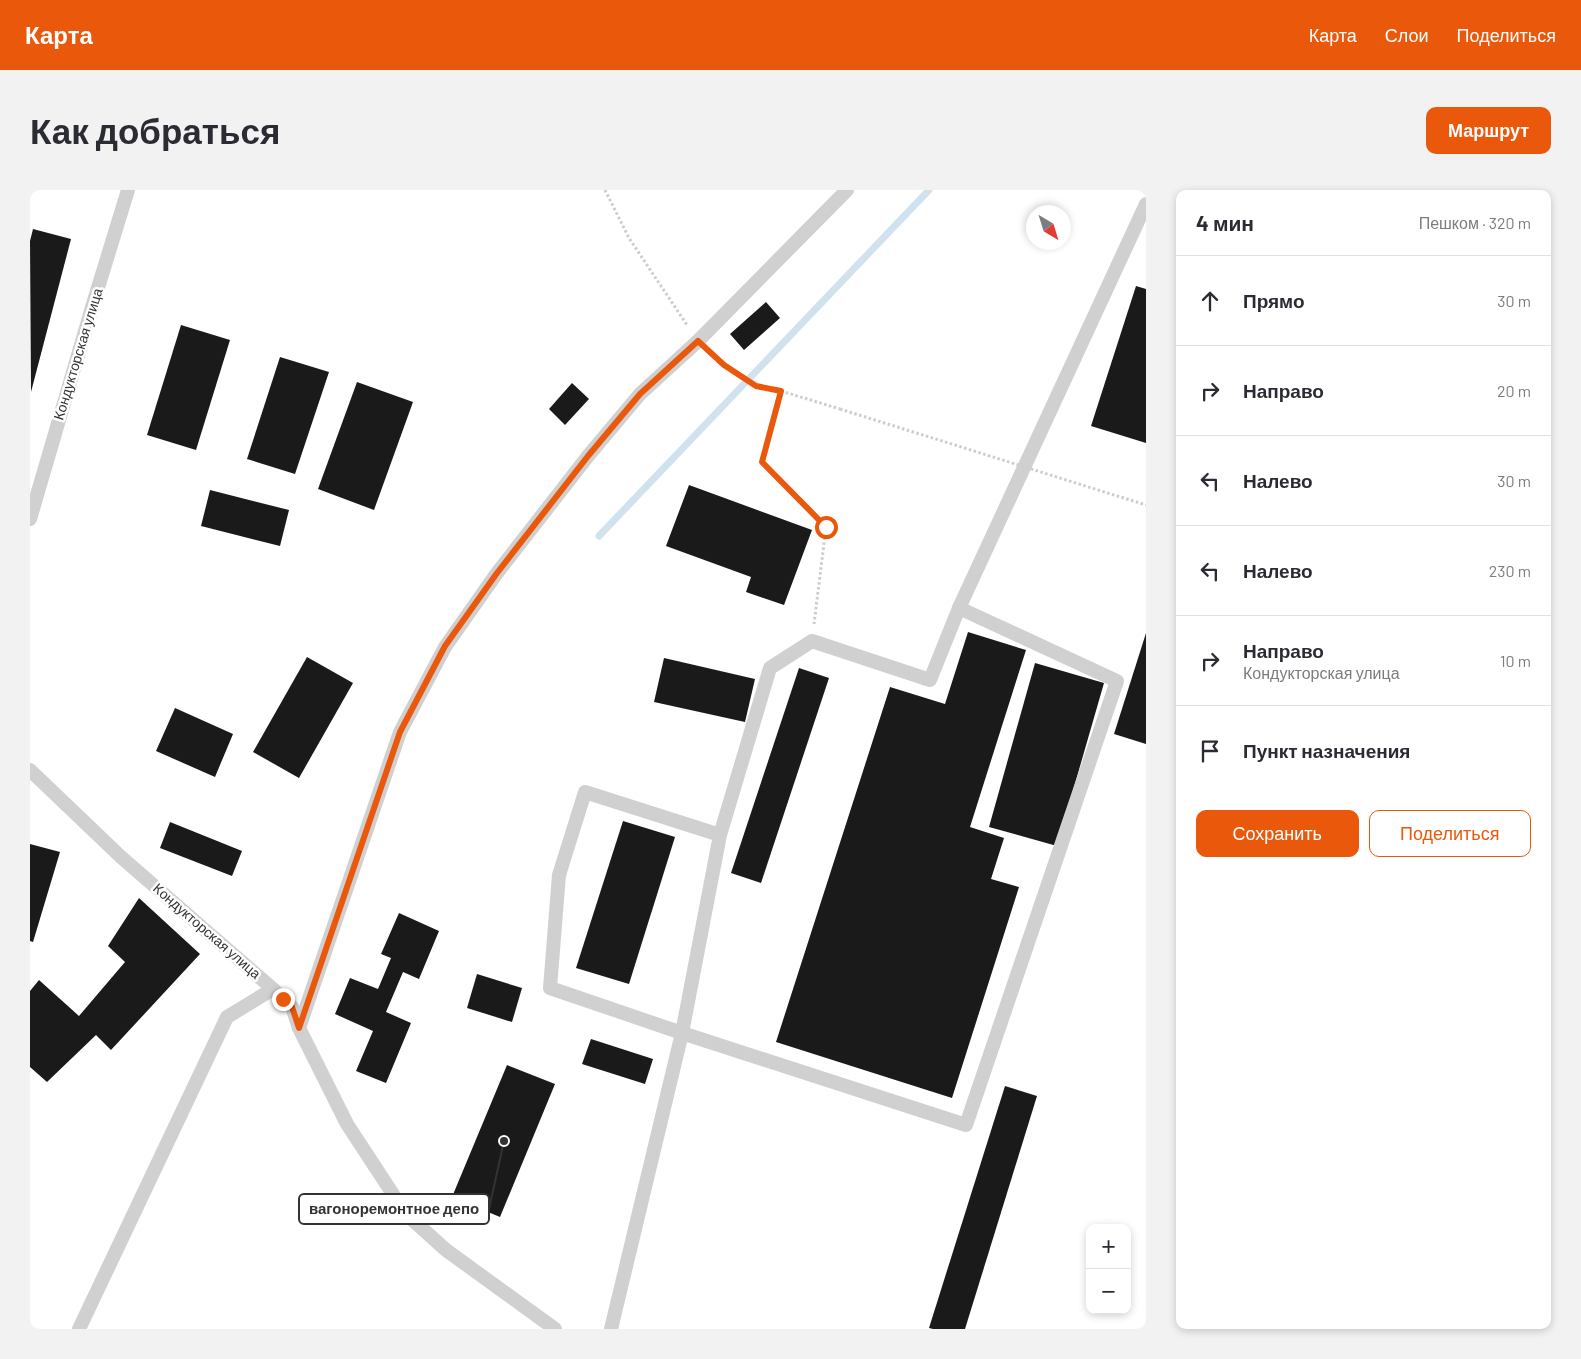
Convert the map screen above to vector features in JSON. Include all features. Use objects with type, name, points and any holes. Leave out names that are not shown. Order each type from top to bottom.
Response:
[{"type":"lane","name":"Кондукторская улица","points":[[30,519],[128,190]]},
{"type":"lane","points":[[299,1028],[400,732],[445,646],[497,573],[588,456],[640,394],[698,341],[847,190]]},
{"type":"lane","points":[[611,1329],[682,1034],[720,835],[770,668],[812,641],[930,680],[959,608],[1146,204]]},
{"type":"lane","points":[[720,835],[585,792],[559,875],[550,988],[682,1034],[966,1125],[1117,681],[959,608]]},
{"type":"lane","name":"Кондукторская улица","points":[[30,770],[121,857],[292,1007],[299,1028],[347,1124],[406,1214],[446,1250],[555,1329]]},
{"type":"lane","points":[[79,1329],[226,1017],[273,989]]},
{"type":"path","points":[[605,190],[628,238],[698,341],[724,365],[756,386],[781,391],[840,409],[1146,505]]},
{"type":"path","points":[[781,391],[762,462],[826,527],[812,641]]},
{"type":"building","points":[[33,229],[71,239],[31,392],[30,241]]},
{"type":"building","points":[[1136,286],[1146,289],[1146,443],[1091,426]]},
{"type":"building","points":[[766,302],[780,318],[744,350],[730,334]]},
{"type":"building","points":[[181,325],[230,340],[196,450],[147,435]]},
{"type":"building","points":[[280,357],[329,372],[295,474],[247,459]]},
{"type":"building","points":[[357,382],[413,402],[374,510],[318,489]]},
{"type":"building","points":[[572,383],[589,399],[565,425],[549,409]]},
{"type":"building","points":[[689,485],[812,530],[784,605],[746,592],[751,577],[666,546]]},
{"type":"building","points":[[210,490],[289,510],[280,546],[201,526]]},
{"type":"building","points":[[968,632],[1026,650],[970,827],[1004,838],[991,879],[1019,887],[952,1098],[776,1042],[890,687],[945,704]]},
{"type":"building","points":[[1146,633],[1146,744],[1114,734]]},
{"type":"building","points":[[307,657],[353,683],[299,778],[253,752]]},
{"type":"building","points":[[664,658],[755,679],[745,722],[654,702]]},
{"type":"building","points":[[1035,663],[1104,683],[1057,846],[989,827]]},
{"type":"building","points":[[799,668],[829,678],[761,883],[731,873]]},
{"type":"building","points":[[175,708],[233,734],[215,777],[156,751]]},
{"type":"building","points":[[623,821],[675,837],[629,984],[576,968]]},
{"type":"building","points":[[170,822],[242,851],[232,876],[160,848]]},
{"type":"building","points":[[30,844],[60,852],[33,942],[30,941]]},
{"type":"building","points":[[139,898],[200,954],[111,1050],[96,1035],[47,1082],[30,1067],[30,991],[39,980],[79,1016],[125,962],[108,946]]},
{"type":"building","points":[[399,913],[439,931],[419,979],[403,972],[386,1012],[411,1023],[386,1083],[356,1071],[373,1031],[335,1014],[350,978],[378,989],[391,958],[381,954]]},
{"type":"building","points":[[477,974],[522,988],[512,1022],[467,1008]]},
{"type":"building","points":[[591,1039],[653,1059],[645,1084],[582,1064]]},
{"type":"building","points":[[507,1065],[555,1084],[500,1217],[452,1197]]},
{"type":"building","points":[[1005,1086],[1037,1096],[965,1329],[929,1328]]},
{"type":"waterway","points":[[599,536],[929,190]]},
{"type":"place","name":"вагоноремонтное депо","points":[[504,1141]]},
{"type":"route","points":[[283,999],[292,1007],[299,1028],[400,732],[445,646],[497,573],[588,456],[640,394],[698,341],[724,365],[756,386],[781,391],[762,462],[826,527]]}]
